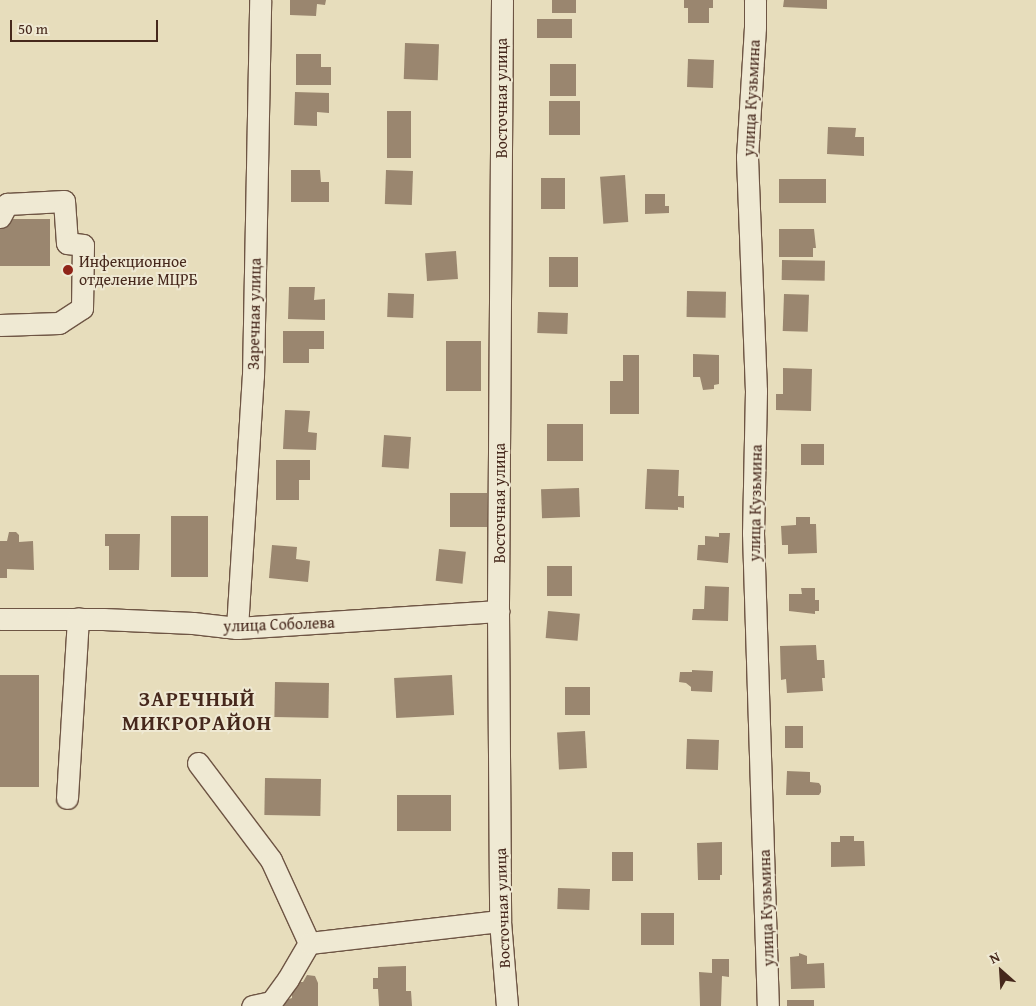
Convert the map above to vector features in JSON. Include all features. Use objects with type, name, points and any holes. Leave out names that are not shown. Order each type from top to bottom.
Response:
[{"type":"street","name":"Заречная улица","points":[[237,628],[252,376],[260,0]]},
{"type":"street","name":"Восточная улица","points":[[502,0],[498,611],[500,921],[507,1006]]},
{"type":"street","name":"улица Кузьмина","points":[[755,0],[747,157],[756,392],[753,533],[768,1006]]},
{"type":"street","points":[[0,217],[7,204],[64,201],[67,243],[83,245],[82,308],[59,323],[0,324]]},
{"type":"street","name":"улица Соболева","points":[[0,619],[78,618],[193,623],[237,628],[498,611]]},
{"type":"street","points":[[68,798],[78,618]]},
{"type":"street","points":[[198,763],[270,860],[309,943]]},
{"type":"street","points":[[309,943],[500,921]]},
{"type":"street","points":[[252,1006],[271,1002],[288,979],[309,943]]},
{"type":"building","points":[[290,0],[326,0],[325,5],[317,4],[316,16],[290,15]]},
{"type":"building","points":[[552,0],[576,0],[576,13],[552,13]]},
{"type":"building","points":[[684,0],[713,0],[713,8],[709,8],[709,23],[688,23],[688,8],[684,8]]},
{"type":"building","points":[[784,0],[827,0],[827,9],[783,7]]},
{"type":"building","points":[[537,19],[572,19],[572,38],[537,38]]},
{"type":"building","points":[[405,43],[439,44],[438,80],[404,79]]},
{"type":"building","points":[[296,54],[321,54],[321,67],[331,67],[331,85],[296,85]]},
{"type":"building","points":[[688,59],[714,60],[713,88],[687,87]]},
{"type":"building","points":[[550,64],[576,64],[576,96],[550,96]]},
{"type":"building","points":[[295,92],[329,93],[329,113],[317,112],[317,126],[294,125]]},
{"type":"building","points":[[549,101],[580,101],[580,135],[549,135]]},
{"type":"building","points":[[387,111],[411,111],[411,158],[387,158]]},
{"type":"building","points":[[828,127],[856,128],[855,137],[864,137],[864,156],[827,154]]},
{"type":"building","points":[[291,170],[320,170],[321,182],[329,182],[329,202],[291,202]]},
{"type":"building","points":[[386,170],[413,171],[412,205],[385,204]]},
{"type":"building","points":[[625,175],[628,222],[603,224],[600,177]]},
{"type":"building","points":[[541,178],[565,178],[565,209],[541,209]]},
{"type":"building","points":[[779,179],[826,179],[826,203],[779,203]]},
{"type":"building","points":[[645,194],[665,194],[665,206],[669,206],[669,213],[645,214]]},
{"type":"building","points":[[0,219],[50,219],[50,266],[0,266]]},
{"type":"building","points":[[779,229],[814,229],[816,248],[813,248],[813,257],[779,257]]},
{"type":"building","points":[[456,251],[458,279],[427,281],[425,253]]},
{"type":"building","points":[[549,257],[578,257],[578,287],[549,287]]},
{"type":"building","points":[[782,260],[825,261],[825,281],[782,280]]},
{"type":"building","points":[[289,287],[315,287],[314,300],[325,299],[325,320],[288,319]]},
{"type":"building","points":[[687,291],[726,292],[726,318],[687,317]]},
{"type":"building","points":[[388,293],[414,294],[413,318],[387,317]]},
{"type":"building","points":[[784,294],[809,295],[808,332],[783,331]]},
{"type":"building","points":[[538,312],[568,313],[567,334],[537,333]]},
{"type":"building","points":[[283,331],[324,331],[324,349],[309,349],[309,363],[283,363]]},
{"type":"building","points":[[446,341],[481,341],[481,391],[446,391]]},
{"type":"building","points":[[693,354],[719,355],[719,384],[714,385],[714,389],[703,390],[700,377],[693,377]]},
{"type":"building","points":[[623,355],[639,355],[639,414],[610,414],[610,381],[623,381]]},
{"type":"building","points":[[783,368],[812,369],[811,411],[776,410],[776,394],[783,394]]},
{"type":"building","points":[[285,410],[310,411],[308,432],[317,433],[316,450],[283,449]]},
{"type":"building","points":[[547,424],[583,424],[583,461],[547,461]]},
{"type":"building","points":[[384,435],[411,437],[409,469],[382,467]]},
{"type":"building","points":[[801,444],[824,444],[824,465],[801,465]]},
{"type":"building","points":[[276,460],[310,460],[310,480],[299,480],[299,500],[276,500]]},
{"type":"building","points":[[647,469],[679,470],[678,496],[684,496],[684,508],[678,507],[678,510],[645,509]]},
{"type":"building","points":[[579,488],[580,517],[542,518],[541,489]]},
{"type":"building","points":[[450,493],[487,493],[487,527],[450,527]]},
{"type":"building","points":[[171,516],[208,516],[208,577],[171,577]]},
{"type":"building","points":[[796,517],[810,517],[810,524],[816,524],[817,553],[788,554],[788,545],[782,545],[781,526],[796,525]]},
{"type":"building","points":[[9,532],[16,532],[19,535],[19,542],[33,541],[34,570],[7,569],[7,578],[0,578],[0,541],[7,541]]},
{"type":"building","points":[[719,533],[730,533],[728,563],[697,560],[698,545],[705,545],[705,536],[719,537]]},
{"type":"building","points":[[105,534],[140,534],[139,570],[109,570],[109,546],[105,546]]},
{"type":"building","points":[[272,545],[297,547],[296,559],[310,561],[308,582],[269,578]]},
{"type":"building","points":[[439,549],[466,552],[463,584],[436,581]]},
{"type":"building","points":[[547,566],[572,566],[572,596],[547,596]]},
{"type":"building","points":[[705,586],[729,587],[728,621],[692,620],[693,609],[704,609]]},
{"type":"building","points":[[801,588],[815,588],[815,600],[819,600],[819,611],[815,611],[815,614],[789,611],[789,594],[802,594]]},
{"type":"building","points":[[548,611],[580,614],[578,641],[546,638]]},
{"type":"building","points":[[816,645],[817,660],[824,660],[825,678],[822,678],[823,691],[787,693],[786,679],[781,680],[780,646]]},
{"type":"building","points":[[692,670],[713,671],[712,692],[691,691],[691,687],[686,683],[679,682],[680,672],[692,672]]},
{"type":"building","points":[[0,675],[39,675],[39,787],[0,787]]},
{"type":"building","points":[[452,675],[454,715],[396,718],[394,678]]},
{"type":"building","points":[[275,682],[329,683],[328,718],[274,717]]},
{"type":"building","points":[[565,687],[590,687],[590,715],[565,715]]},
{"type":"building","points":[[785,726],[803,726],[803,748],[785,748]]},
{"type":"building","points":[[585,731],[587,768],[559,769],[557,732]]},
{"type":"building","points":[[687,739],[719,740],[718,770],[686,769]]},
{"type":"building","points":[[787,771],[810,772],[810,782],[819,783],[821,786],[819,795],[786,795]]},
{"type":"building","points":[[265,778],[321,779],[320,816],[264,815]]},
{"type":"building","points":[[397,795],[451,795],[451,831],[397,831]]},
{"type":"building","points":[[840,836],[854,836],[854,841],[864,841],[865,866],[831,867],[831,842],[840,842]]},
{"type":"building","points":[[722,842],[722,875],[720,875],[720,880],[698,880],[697,843]]},
{"type":"building","points":[[612,852],[633,852],[633,881],[612,881]]},
{"type":"building","points":[[558,888],[590,889],[589,910],[557,909]]},
{"type":"building","points":[[641,913],[674,913],[674,945],[641,945]]},
{"type":"building","points":[[799,953],[807,956],[807,964],[824,963],[825,988],[791,989],[790,957],[799,956]]},
{"type":"building","points":[[712,959],[729,959],[729,977],[722,976],[721,1006],[700,1006],[699,972],[712,973]]},
{"type":"building","points":[[406,966],[406,991],[411,991],[412,1006],[379,1006],[378,989],[373,989],[373,978],[378,978],[378,967]]},
{"type":"building","points":[[307,975],[315,976],[318,983],[318,1006],[280,1006],[280,1002],[292,998],[292,982],[303,982]]},
{"type":"building","points":[[787,1000],[814,1000],[814,1006],[787,1006]]},
{"type":"place","name":"Инфекционное отделение МЦРБ","points":[[68,270]]},
{"type":"district","name":"ЗАРЕЧНЫЙ МИКРОРАЙОН","points":[[197,711]]}]
